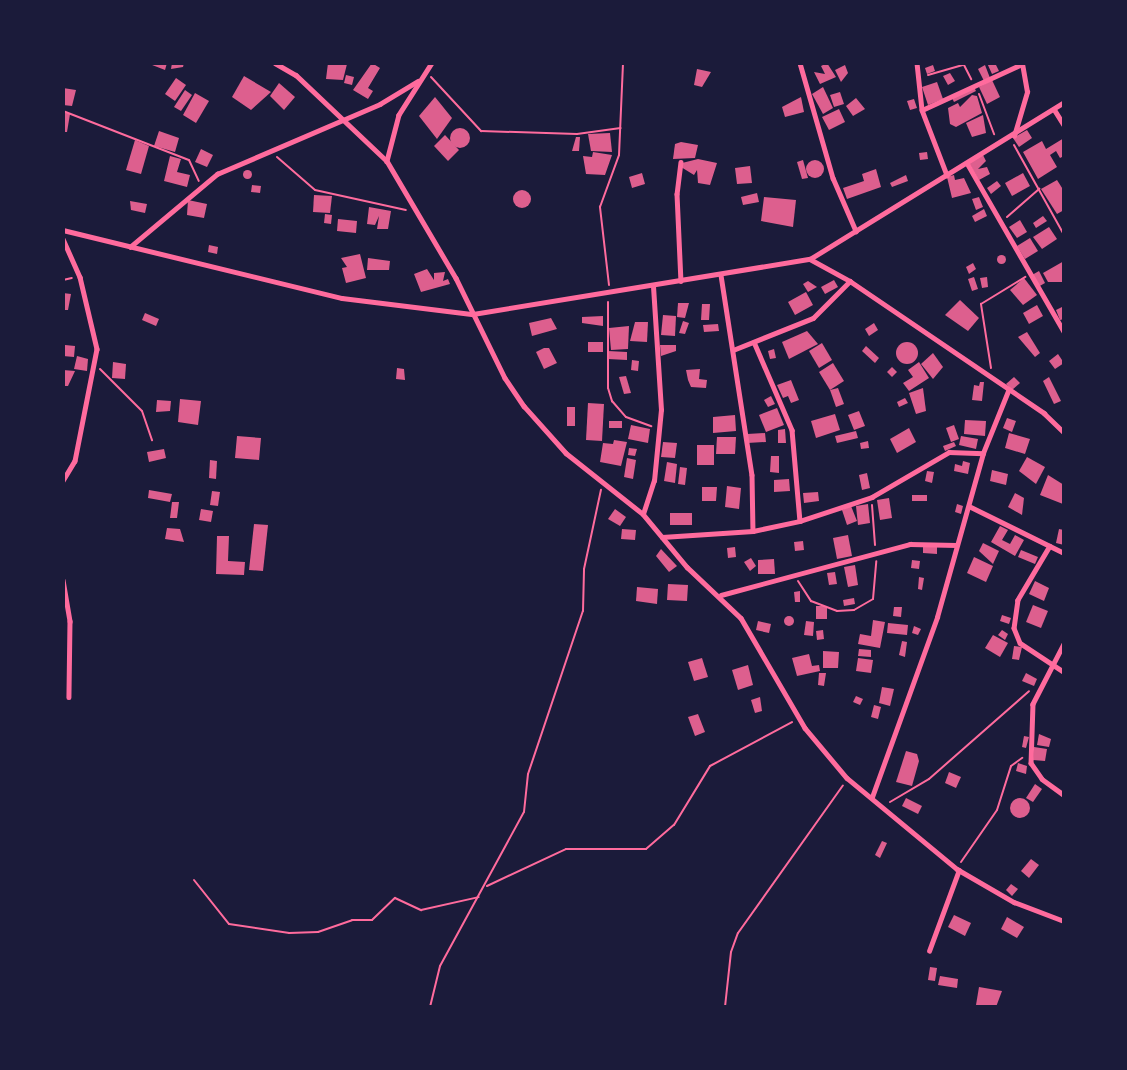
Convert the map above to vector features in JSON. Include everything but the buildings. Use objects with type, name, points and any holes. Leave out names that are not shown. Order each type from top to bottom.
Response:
[{"type":"street","points":[[275,63],[296,75],[387,161],[450,267],[524,406],[566,453],[603,479],[643,514],[661,537],[721,595],[757,642],[799,718],[847,778],[958,869],[1014,902],[1064,921]]},
{"type":"street","points":[[387,161],[392,132],[419,81],[432,63]]},
{"type":"street","points":[[800,63],[834,178],[856,231]]},
{"type":"street","points":[[917,63],[922,110],[947,175]]},
{"type":"street","points":[[922,110],[1022,64],[1027,92],[1012,136]]},
{"type":"street","points":[[130,247],[203,184],[343,117],[380,104],[419,81]]},
{"type":"street","points":[[63,230],[342,298],[473,314],[810,259],[1064,102]]},
{"type":"street","points":[[1054,109],[1064,125]]},
{"type":"street","points":[[681,162],[677,194],[681,281]]},
{"type":"street","points":[[967,163],[1064,332]]},
{"type":"street","points":[[63,239],[89,307],[96,362],[75,461],[63,481]]},
{"type":"street","points":[[810,259],[850,281],[1044,413],[1064,432]]},
{"type":"street","points":[[721,275],[752,475],[753,531]]},
{"type":"street","points":[[733,350],[813,318],[850,281]]},
{"type":"street","points":[[643,514],[654,481],[660,428],[653,286]]},
{"type":"street","points":[[754,342],[792,430],[800,521]]},
{"type":"street","points":[[872,797],[937,617],[956,545],[971,507],[983,453],[1008,391]]},
{"type":"street","points":[[661,537],[753,531],[800,521],[872,497],[949,452],[983,453]]},
{"type":"street","points":[[971,507],[1064,553]]},
{"type":"street","points":[[721,595],[796,578],[910,544],[956,545]]},
{"type":"street","points":[[1050,547],[1018,600],[1014,628],[1020,643],[1064,672]]},
{"type":"street","points":[[63,580],[70,621],[69,697]]},
{"type":"street","points":[[1064,644],[1033,704],[1031,752],[1034,771],[1064,795]]},
{"type":"street","points":[[929,951],[958,869]]},
{"type":"path","points":[[624,63],[618,162],[600,207],[609,293],[608,388],[612,401],[626,417],[660,428]]},
{"type":"path","points":[[918,78],[964,65],[998,145]]},
{"type":"path","points":[[426,71],[481,131],[577,134],[621,128]]},
{"type":"path","points":[[63,111],[189,160],[194,177],[203,184]]},
{"type":"path","points":[[1012,136],[1064,234]]},
{"type":"path","points":[[267,152],[288,162],[315,190],[415,212]]},
{"type":"path","points":[[1001,221],[1032,200],[1040,188]]},
{"type":"path","points":[[993,379],[981,304],[1030,275]]},
{"type":"path","points":[[96,362],[130,404],[142,411],[152,440]]},
{"type":"path","points":[[430,1007],[440,966],[480,897],[501,847],[522,818],[528,774],[579,628],[584,569],[603,479]]},
{"type":"path","points":[[796,578],[811,601],[837,611],[854,610],[873,599],[876,552],[872,497]]},
{"type":"path","points":[[881,807],[929,779],[1020,695],[1041,689]]},
{"type":"path","points":[[485,887],[566,849],[612,852],[646,849],[674,825],[710,766],[799,718]]},
{"type":"path","points":[[958,869],[998,810],[1011,766],[1031,752]]},
{"type":"path","points":[[725,1007],[731,952],[738,933],[847,778]]},
{"type":"path","points":[[194,880],[229,925],[289,933],[318,932],[352,920],[372,920],[395,898],[421,909],[480,897]]}]
